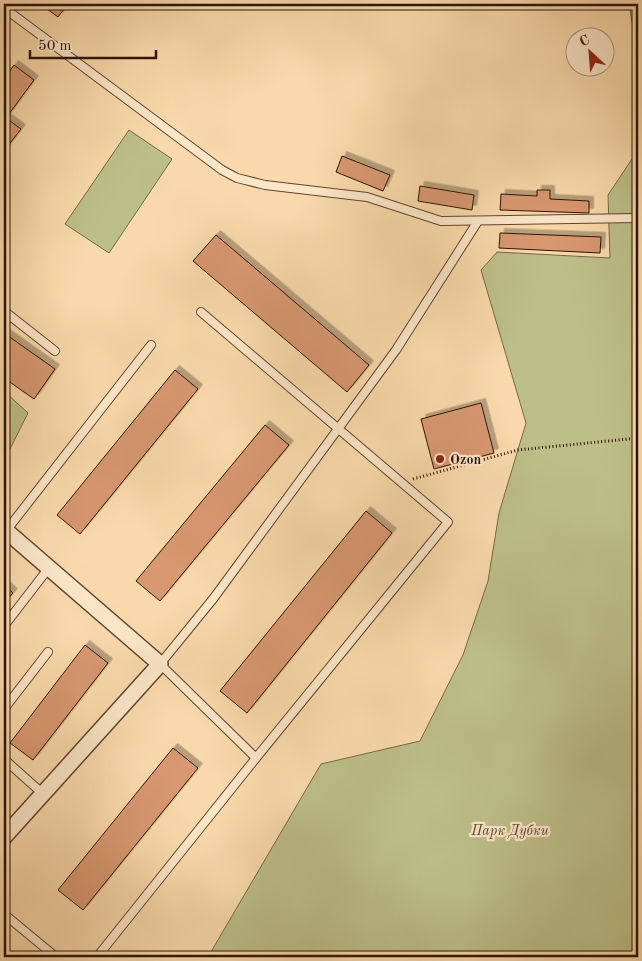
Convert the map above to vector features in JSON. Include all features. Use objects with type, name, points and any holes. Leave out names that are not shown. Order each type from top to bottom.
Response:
[{"type":"street","points":[[4,837],[160,664],[5,530]]},
{"type":"lane","points":[[4,8],[222,170],[238,178],[265,185],[367,196],[442,221],[638,218]]},
{"type":"lane","points":[[256,758],[160,664],[213,599],[396,350],[478,221]]},
{"type":"lane","points":[[4,312],[55,351]]},
{"type":"lane","points":[[97,957],[448,522],[201,312]]},
{"type":"lane","points":[[5,530],[151,345]]},
{"type":"lane","points":[[4,626],[48,569]]},
{"type":"lane","points":[[4,708],[48,652]]},
{"type":"lane","points":[[4,758],[42,793]]},
{"type":"lane","points":[[4,914],[56,957]]},
{"type":"path","points":[[401,482],[518,450],[638,438]]},
{"type":"green space","points":[[629,4],[638,4],[638,58]]},
{"type":"green space","points":[[129,130],[172,159],[109,253],[65,224]]},
{"type":"green space","name":"Парк Дубки","points":[[638,150],[638,957],[208,957],[321,764],[420,741],[463,655],[488,581],[499,513],[526,423],[481,270],[497,252],[610,258],[608,195]]},
{"type":"green space","points":[[4,391],[28,413],[10,449],[4,453]]},
{"type":"building","points":[[40,4],[68,4],[58,17]]},
{"type":"building","points":[[14,65],[34,80],[6,118],[21,129],[4,151],[4,79]]},
{"type":"building","points":[[342,156],[390,175],[383,191],[336,172]]},
{"type":"building","points":[[420,186],[474,195],[472,210],[418,201]]},
{"type":"building","points":[[537,190],[550,190],[550,199],[589,201],[589,213],[500,210],[501,194],[537,196]]},
{"type":"building","points":[[500,233],[601,237],[600,253],[499,248]]},
{"type":"building","points":[[216,235],[369,365],[347,392],[193,261]]},
{"type":"building","points":[[4,333],[55,369],[34,399],[4,378]]},
{"type":"building","points":[[175,370],[198,389],[80,534],[57,515]]},
{"type":"building","points":[[481,403],[494,453],[434,469],[421,419]]},
{"type":"building","points":[[265,425],[289,445],[160,601],[136,581]]},
{"type":"building","points":[[366,511],[392,533],[247,713],[220,691]]},
{"type":"building","points":[[4,585],[13,593],[4,603]]},
{"type":"building","points":[[85,645],[108,663],[33,760],[10,743]]},
{"type":"building","points":[[173,748],[198,768],[83,910],[58,890]]},
{"type":"place","name":"Ozon","points":[[440,459]]}]
